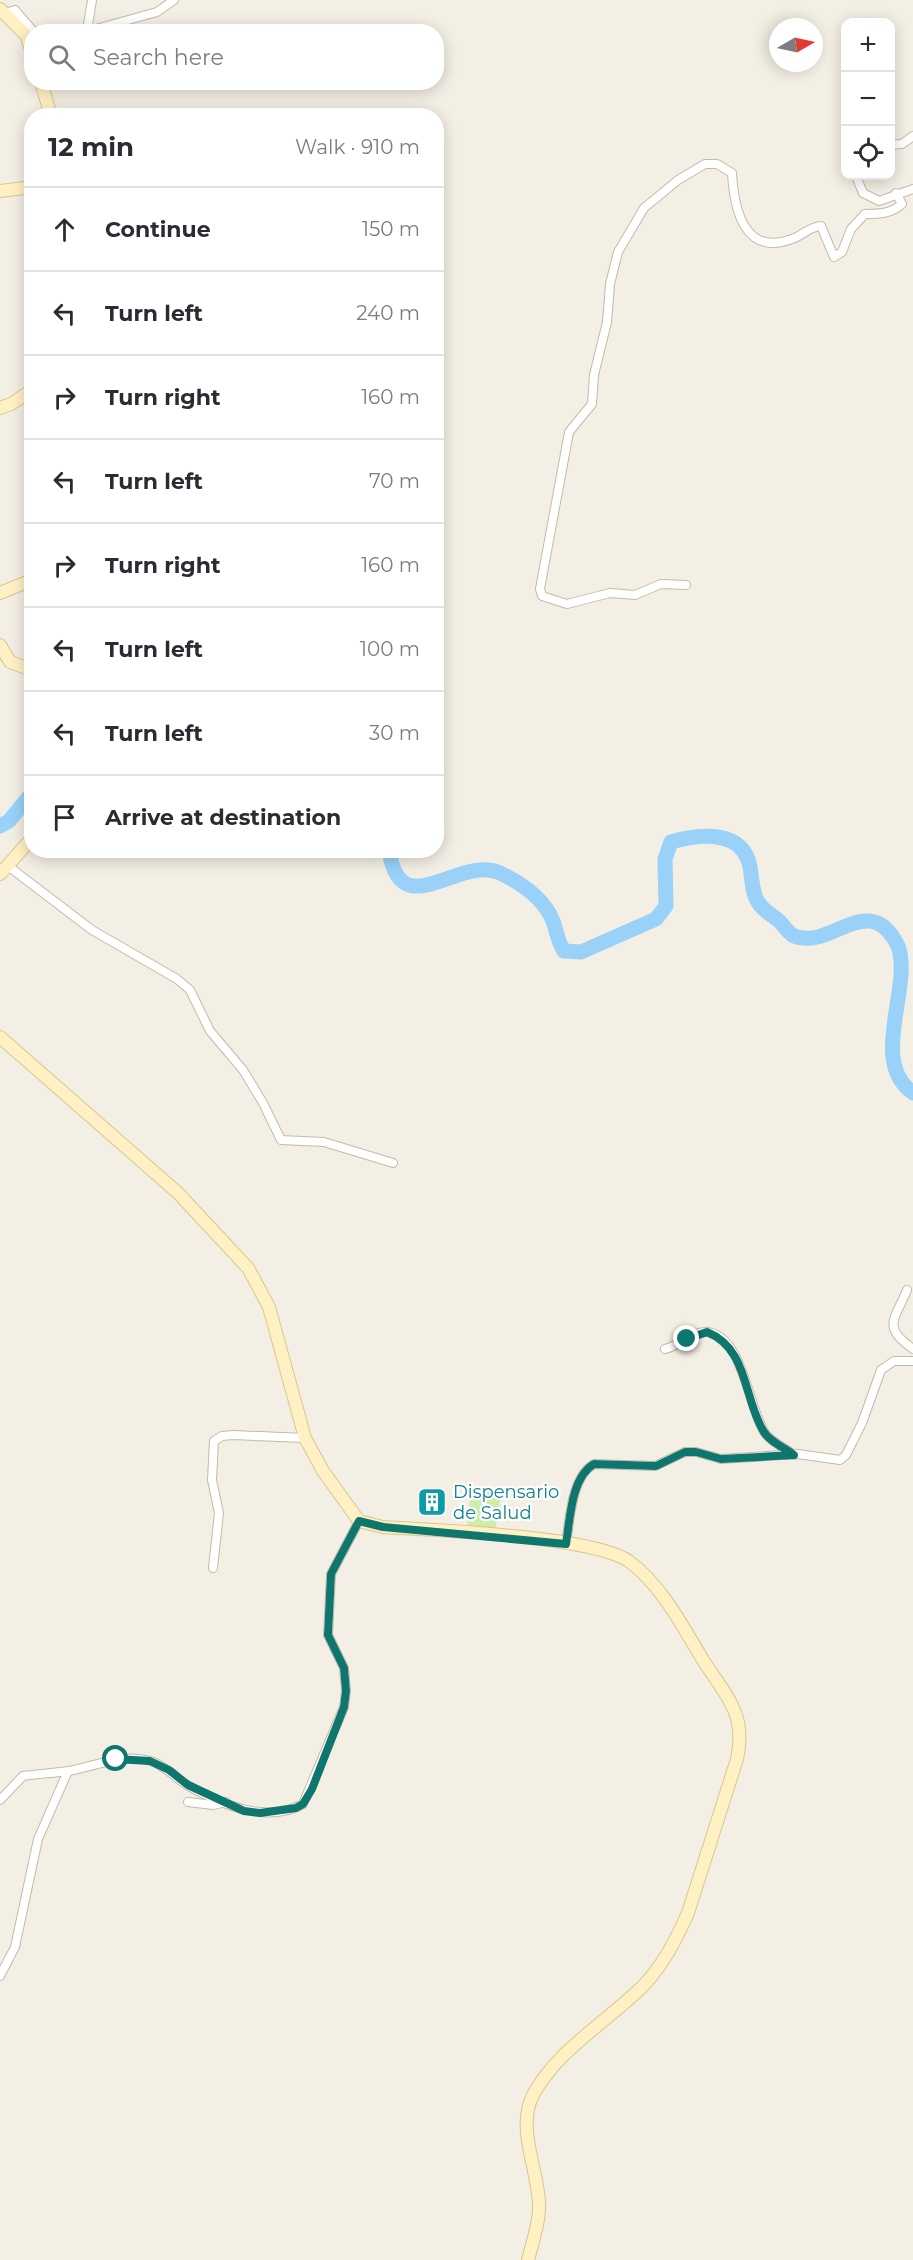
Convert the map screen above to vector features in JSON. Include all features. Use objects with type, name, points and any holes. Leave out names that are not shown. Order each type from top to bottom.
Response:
[{"type":"street","points":[[87,24],[92,0]]},
{"type":"street","points":[[113,24],[158,12],[174,0]]},
{"type":"street","points":[[3,11],[15,10],[27,24]]},
{"type":"street","points":[[3,11],[24,33]]},
{"type":"street","points":[[43,90],[49,108]]},
{"type":"street","points":[[895,145],[902,144],[913,136]]},
{"type":"street","points":[[686,585],[661,584],[635,595],[610,592],[567,604],[542,596],[540,589],[569,432],[592,404],[594,375],[607,322],[610,284],[618,252],[644,208],[678,180],[705,164],[717,164],[732,173],[737,208],[743,227],[748,234],[762,242],[790,240],[815,226],[821,226],[834,257],[843,252],[851,229],[865,214],[882,214],[902,204],[896,193]]},
{"type":"street","points":[[858,180],[863,194],[879,201],[896,193],[913,189]]},
{"type":"street","points":[[0,191],[24,188]]},
{"type":"street","points":[[0,408],[24,394]]},
{"type":"street","points":[[0,593],[24,583]]},
{"type":"street","points":[[0,645],[5,665],[24,669]]},
{"type":"street","points":[[24,847],[4,870],[92,930],[177,979],[190,990],[210,1031],[243,1070],[263,1103],[281,1140],[324,1142],[393,1163]]},
{"type":"street","points":[[0,1037],[178,1193],[249,1268],[269,1307],[305,1438],[323,1470],[359,1521],[383,1527],[566,1544],[607,1551],[628,1561],[643,1574],[678,1619],[737,1714],[742,1738],[688,1913],[666,1958],[644,1985],[559,2062],[534,2094],[528,2110],[528,2138],[539,2211],[528,2260]]},
{"type":"street","points":[[907,1290],[893,1327],[895,1335],[913,1349]]},
{"type":"street","points":[[665,1348],[675,1347],[696,1334],[707,1332],[717,1336],[736,1358],[764,1432],[775,1444],[794,1455]]},
{"type":"street","points":[[566,1544],[575,1494],[588,1468],[594,1464],[656,1466],[685,1452],[696,1452],[721,1459],[794,1455],[813,1455],[836,1460],[843,1458],[862,1423],[878,1374],[894,1361],[913,1361]]},
{"type":"street","points":[[213,1568],[219,1513],[212,1480],[214,1441],[222,1436],[233,1435],[305,1438]]},
{"type":"street","points":[[0,1800],[22,1776],[68,1771],[116,1759],[150,1761],[169,1770],[188,1785],[244,1811],[260,1813],[296,1808],[303,1804],[312,1789],[344,1707],[346,1691],[344,1668],[328,1635],[331,1574],[359,1521]]},
{"type":"street","points":[[0,1976],[15,1947],[38,1839],[68,1771]]},
{"type":"street","points":[[188,1802],[213,1805],[226,1802]]},
{"type":"green space","points":[[471,1486],[502,1490],[495,1532],[467,1527]]},
{"type":"waterway","points":[[0,826],[9,821],[24,803]]},
{"type":"waterway","points":[[391,858],[395,872],[405,883],[418,886],[467,872],[484,870],[500,873],[531,892],[544,906],[553,921],[558,940],[564,951],[581,952],[656,919],[666,906],[665,859],[671,842],[707,836],[730,840],[746,855],[754,894],[760,905],[794,936],[808,938],[822,936],[862,921],[875,922],[887,930],[898,946],[901,963],[892,1044],[894,1062],[900,1079],[913,1093]]},
{"type":"place","name":"Dispensario de Salud","points":[[432,1502]]},
{"type":"route","points":[[116,1759],[150,1761],[169,1770],[188,1785],[244,1811],[260,1813],[296,1808],[303,1804],[312,1789],[344,1707],[346,1691],[344,1668],[328,1635],[331,1574],[359,1521],[383,1527],[566,1544],[575,1494],[584,1474],[594,1464],[656,1466],[685,1452],[696,1452],[721,1459],[794,1455],[775,1444],[764,1432],[745,1378],[736,1358],[726,1345],[717,1336],[707,1332],[687,1339]]}]
